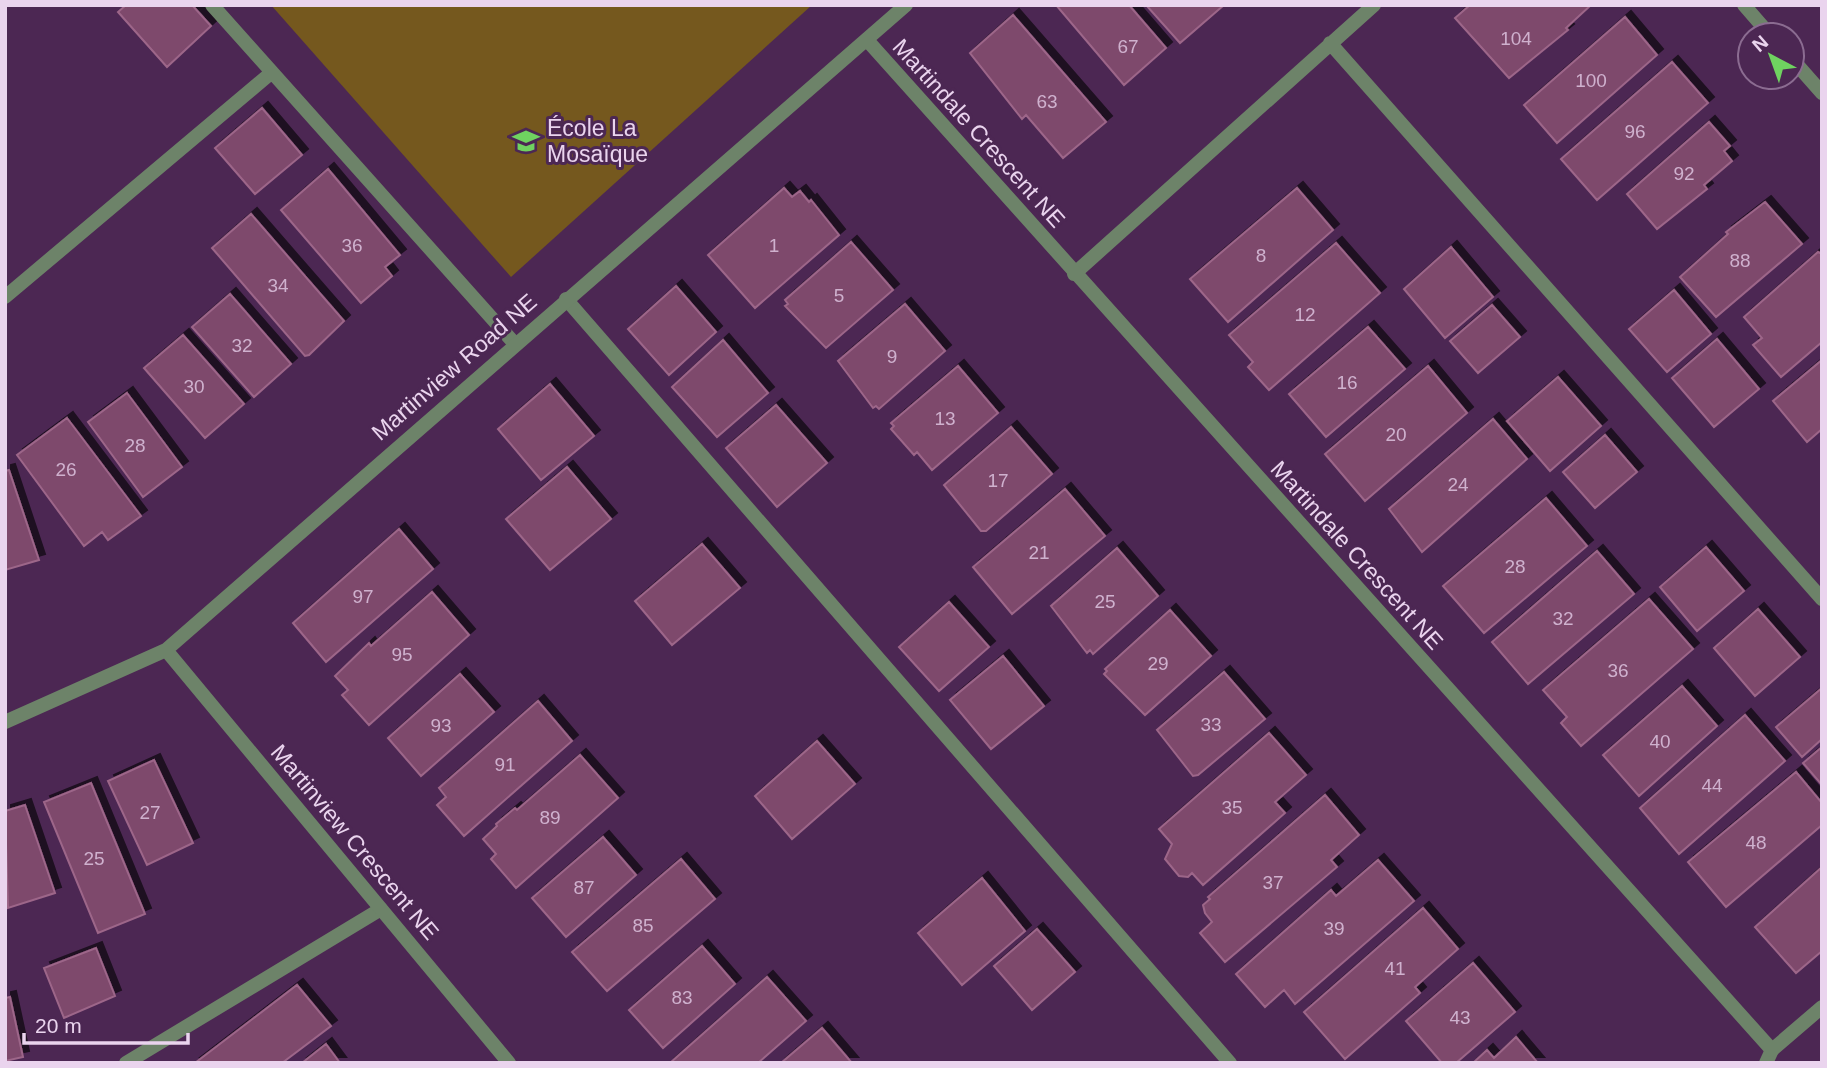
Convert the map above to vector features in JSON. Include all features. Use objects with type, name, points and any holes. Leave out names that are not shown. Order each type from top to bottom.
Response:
[{"type":"street","points":[[212,5],[514,344]]},
{"type":"street","name":"Martinview Road NE","points":[[5,722],[166,650],[906,5]]},
{"type":"street","points":[[1074,274],[1374,5]]},
{"type":"street","points":[[1744,5],[1758,21]]},
{"type":"street","name":"Martindale Crescent NE","points":[[867,40],[1769,1057],[1822,1007]]},
{"type":"street","points":[[1330,43],[1822,599]]},
{"type":"street","points":[[5,297],[271,73]]},
{"type":"street","points":[[1806,75],[1822,93]]},
{"type":"street","points":[[566,299],[1230,1063]]},
{"type":"street","name":"Martinview Crescent NE","points":[[166,650],[509,1063]]},
{"type":"street","points":[[127,1063],[381,909]]},
{"type":"shaded area","name":"École La Mosaïque","points":[[271,5],[812,5],[511,277]]},
{"type":"building","points":[[126,5],[192,5],[211,26],[167,67],[118,12]]},
{"type":"building","points":[[1056,5],[1129,5],[1166,48],[1124,85]]},
{"type":"building","points":[[1146,5],[1224,5],[1180,43]]},
{"type":"building","points":[[1470,5],[1591,5],[1566,28],[1568,30],[1509,78],[1455,18]]},
{"type":"building","points":[[1013,15],[1106,122],[1063,158],[1026,115],[1022,119],[970,53]]},
{"type":"building","points":[[1625,17],[1657,55],[1557,143],[1524,105]]},
{"type":"building","points":[[1672,62],[1708,103],[1597,200],[1561,159]]},
{"type":"building","points":[[262,108],[302,155],[255,194],[215,148]]},
{"type":"building","points":[[1709,122],[1730,146],[1724,151],[1732,161],[1704,185],[1707,189],[1657,229],[1627,194]]},
{"type":"building","points":[[328,169],[400,255],[385,267],[392,276],[361,303],[281,210]]},
{"type":"building","points":[[784,188],[792,197],[800,191],[809,202],[811,200],[839,235],[755,308],[708,255]]},
{"type":"building","points":[[1297,188],[1333,230],[1228,322],[1190,279]]},
{"type":"building","points":[[1765,202],[1802,244],[1716,317],[1680,277],[1728,234],[1726,232]]},
{"type":"building","points":[[251,214],[344,321],[309,355],[305,356],[212,248]]},
{"type":"building","points":[[851,242],[893,290],[826,348],[785,306],[788,304],[785,300]]},
{"type":"building","points":[[1336,243],[1380,293],[1269,390],[1248,367],[1253,362],[1229,335]]},
{"type":"building","points":[[1451,247],[1493,297],[1445,338],[1404,289]]},
{"type":"building","points":[[1818,252],[1822,254],[1822,342],[1781,377],[1753,345],[1762,338],[1744,317]]},
{"type":"building","points":[[676,286],[716,332],[669,375],[628,329]]},
{"type":"building","points":[[1674,290],[1711,334],[1667,372],[1629,329]]},
{"type":"building","points":[[230,294],[291,364],[254,397],[192,327]]},
{"type":"building","points":[[905,304],[945,351],[879,409],[876,406],[873,408],[838,361]]},
{"type":"building","points":[[1492,305],[1520,337],[1478,373],[1450,341]]},
{"type":"building","points":[[1368,327],[1405,369],[1326,437],[1289,394]]},
{"type":"building","points":[[183,335],[244,404],[205,438],[144,368]]},
{"type":"building","points":[[1717,339],[1759,389],[1714,427],[1672,378]]},
{"type":"building","points":[[723,340],[768,393],[717,437],[672,387]]},
{"type":"building","points":[[1822,360],[1822,429],[1807,442],[1773,401]]},
{"type":"building","points":[[958,366],[998,413],[932,470],[917,452],[914,455],[891,429],[894,426],[891,423]]},
{"type":"building","points":[[1428,366],[1467,413],[1365,501],[1325,454]]},
{"type":"building","points":[[1558,377],[1601,426],[1550,471],[1507,421]]},
{"type":"building","points":[[550,384],[594,436],[541,480],[498,429]]},
{"type":"building","points":[[127,393],[182,467],[143,497],[88,422]]},
{"type":"building","points":[[776,405],[827,463],[777,507],[726,448]]},
{"type":"building","points":[[67,418],[141,516],[108,540],[102,532],[84,546],[17,455]]},
{"type":"building","points":[[1493,419],[1527,459],[1422,552],[1389,509]]},
{"type":"building","points":[[1011,427],[1052,474],[986,531],[981,531],[944,485]]},
{"type":"building","points":[[1605,435],[1637,472],[1595,508],[1563,472]]},
{"type":"building","points":[[567,467],[611,519],[550,570],[506,519]]},
{"type":"building","points":[[9,470],[39,560],[5,570],[5,471]]},
{"type":"building","points":[[1065,489],[1105,536],[1012,614],[973,567]]},
{"type":"building","points":[[1546,498],[1587,546],[1484,633],[1443,586]]},
{"type":"building","points":[[399,529],[433,569],[326,662],[293,623]]},
{"type":"building","points":[[702,544],[740,588],[672,645],[635,601]]},
{"type":"building","points":[[1706,547],[1744,591],[1697,631],[1660,587]]},
{"type":"building","points":[[1117,548],[1158,596],[1093,654],[1090,650],[1087,653],[1051,606]]},
{"type":"building","points":[[1597,551],[1634,594],[1528,684],[1492,642]]},
{"type":"building","points":[[432,592],[469,635],[369,725],[342,695],[348,690],[335,676],[369,643],[371,646]]},
{"type":"building","points":[[1649,599],[1693,649],[1581,746],[1561,723],[1567,717],[1543,690]]},
{"type":"building","points":[[949,602],[989,647],[939,691],[899,647]]},
{"type":"building","points":[[1758,609],[1800,657],[1755,696],[1714,648]]},
{"type":"building","points":[[1170,610],[1211,656],[1145,715],[1104,674],[1107,671],[1105,669]]},
{"type":"building","points":[[1003,656],[1044,706],[991,749],[950,700]]},
{"type":"building","points":[[1224,672],[1265,719],[1198,775],[1193,776],[1157,730]]},
{"type":"building","points":[[460,674],[494,712],[421,776],[388,738]]},
{"type":"building","points":[[1682,686],[1717,726],[1639,796],[1603,755]]},
{"type":"building","points":[[1822,688],[1822,739],[1802,757],[1776,727]]},
{"type":"building","points":[[538,701],[572,741],[464,836],[437,805],[446,797],[439,788]]},
{"type":"building","points":[[1745,715],[1785,761],[1679,854],[1640,808]]},
{"type":"building","points":[[1269,733],[1306,775],[1275,802],[1285,813],[1203,885],[1192,873],[1188,877],[1179,876],[1165,859],[1172,844],[1159,829]]},
{"type":"building","points":[[817,741],[855,784],[792,839],[755,796]]},
{"type":"building","points":[[1822,747],[1822,785],[1803,763]]},
{"type":"building","points":[[580,755],[618,798],[516,888],[491,859],[496,854],[483,839],[496,824],[515,808],[517,810]]},
{"type":"building","points":[[154,760],[193,843],[147,865],[108,781]]},
{"type":"building","points":[[1796,772],[1822,803],[1822,825],[1726,907],[1688,862]]},
{"type":"building","points":[[91,783],[145,914],[98,933],[44,802]]},
{"type":"building","points":[[1325,795],[1359,835],[1331,860],[1337,867],[1225,962],[1200,933],[1212,922],[1203,905],[1210,899],[1208,897]]},
{"type":"building","points":[[25,805],[55,893],[8,908],[5,811]]},
{"type":"building","points":[[603,837],[636,875],[566,937],[532,898]]},
{"type":"building","points":[[681,859],[715,899],[607,991],[572,952]]},
{"type":"building","points":[[1378,860],[1414,901],[1295,1004],[1284,990],[1265,1007],[1236,974],[1331,890],[1336,896]]},
{"type":"building","points":[[1822,867],[1822,951],[1796,973],[1755,927]]},
{"type":"building","points":[[982,878],[1025,931],[962,985],[918,933]]},
{"type":"building","points":[[1423,908],[1458,949],[1415,987],[1420,993],[1345,1059],[1304,1012]]},
{"type":"building","points":[[1037,929],[1075,972],[1032,1010],[994,966]]},
{"type":"building","points":[[702,946],[735,984],[663,1048],[629,1010]]},
{"type":"building","points":[[96,948],[115,996],[64,1018],[44,968]]},
{"type":"building","points":[[1473,963],[1515,1012],[1456,1063],[1442,1063],[1406,1021]]},
{"type":"building","points":[[767,977],[806,1021],[758,1063],[670,1063]]},
{"type":"building","points":[[297,985],[331,1026],[282,1063],[195,1063]]},
{"type":"building","points":[[10,997],[23,1057],[5,1061],[5,998]]},
{"type":"building","points":[[822,1028],[852,1063],[781,1063]]},
{"type":"building","points":[[1516,1037],[1538,1063],[1473,1063],[1487,1050],[1494,1058]]},
{"type":"building","points":[[326,1044],[340,1063],[302,1063]]},
{"type":"place","name":"École La Mosaïque","points":[[526,141]]}]
